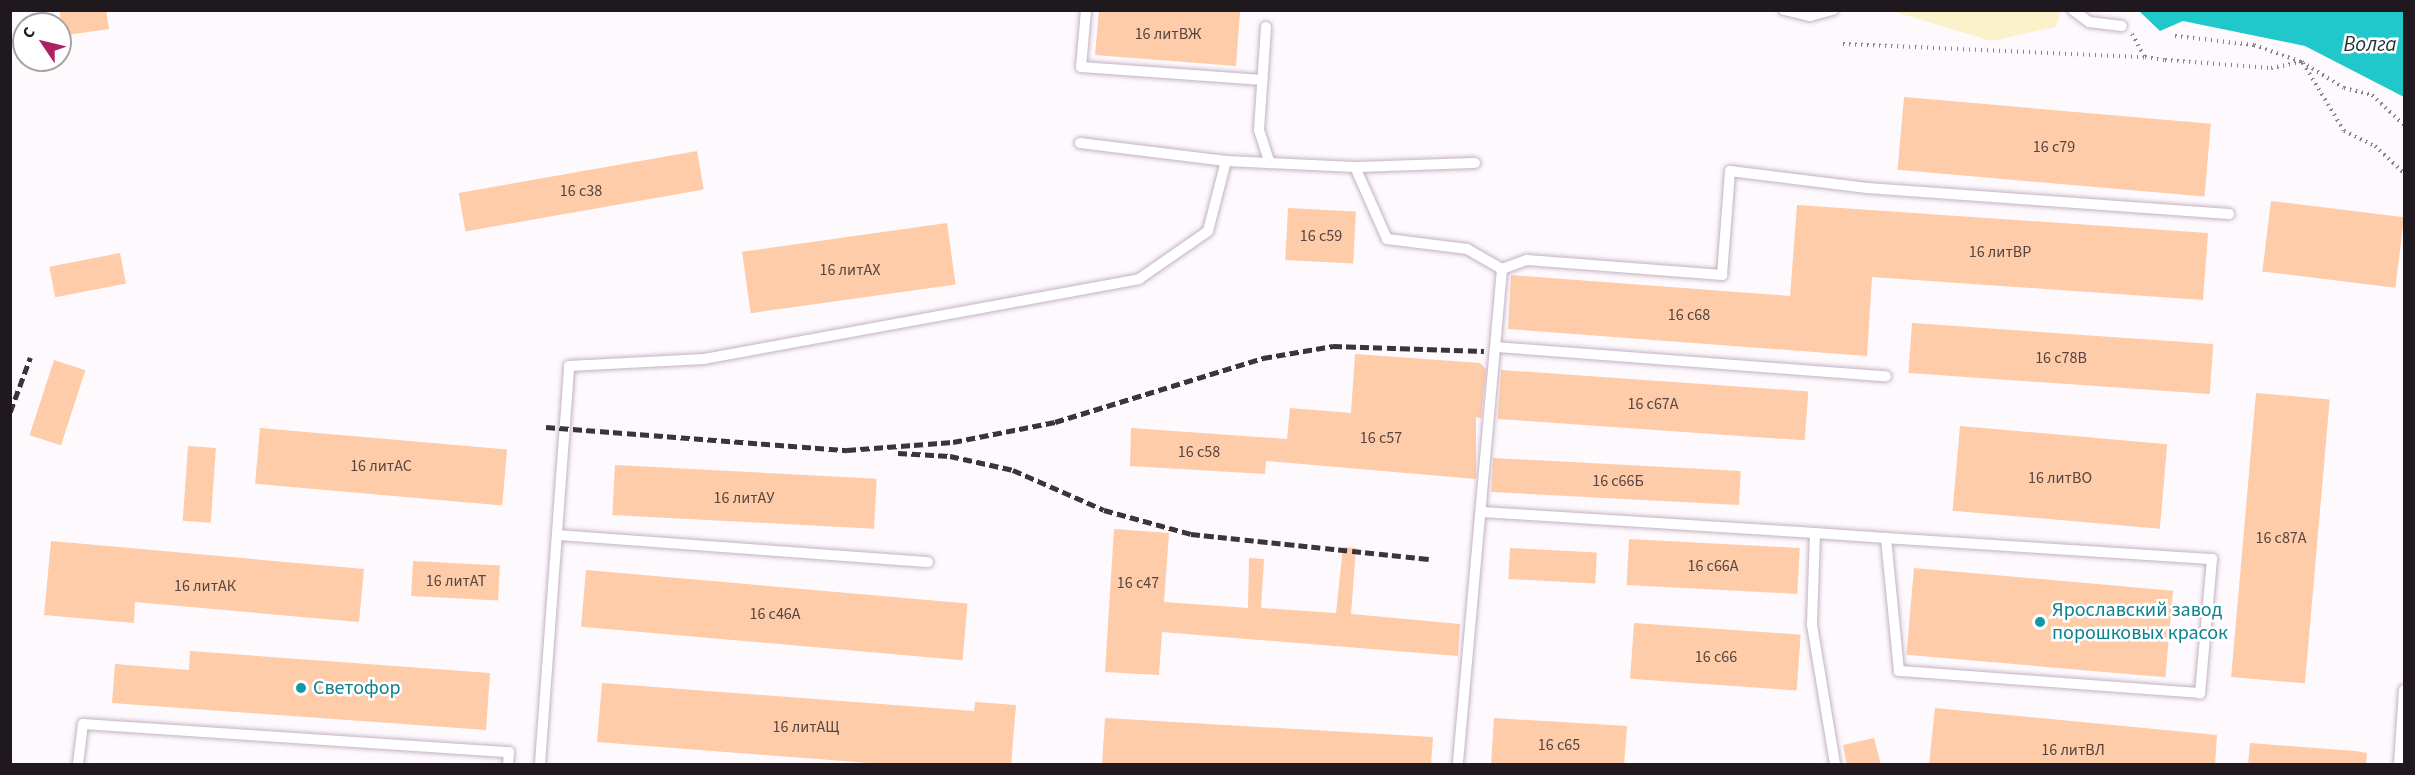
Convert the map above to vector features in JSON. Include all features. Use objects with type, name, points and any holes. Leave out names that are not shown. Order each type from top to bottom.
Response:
[{"type":"lane","points":[[1086,10],[1081,67],[1263,80]]},
{"type":"lane","points":[[1784,10],[1810,16],[1833,10]]},
{"type":"lane","points":[[2073,10],[2089,22],[2122,26]]},
{"type":"lane","points":[[1266,27],[1259,130],[1270,163]]},
{"type":"lane","points":[[1080,143],[1226,161],[1355,167],[1475,163]]},
{"type":"lane","points":[[540,765],[569,366],[704,359],[1139,279],[1208,231],[1226,161]]},
{"type":"lane","points":[[1355,167],[1387,239],[1467,249],[1502,268],[1527,260],[1722,275],[1730,171],[1868,188],[2229,214]]},
{"type":"lane","points":[[1458,765],[1502,268]]},
{"type":"lane","points":[[1496,347],[1886,375]]},
{"type":"lane","points":[[1482,512],[1815,533],[2212,559],[2200,693],[1899,671],[1886,538]]},
{"type":"lane","points":[[1815,533],[1812,625],[1835,765]]},
{"type":"lane","points":[[558,535],[928,562]]},
{"type":"lane","points":[[2399,765],[2404,690]]},
{"type":"lane","points":[[78,765],[83,724],[508,752],[508,765]]},
{"type":"path","points":[[2122,26],[2134,35],[2145,57]]},
{"type":"path","points":[[2175,36],[2254,45],[2302,62],[2344,88],[2372,95],[2404,125]]},
{"type":"path","points":[[1844,44],[2145,57],[2271,68],[2302,62]]},
{"type":"path","points":[[2302,62],[2344,131],[2375,146],[2404,173]]},
{"type":"sand","points":[[1892,11],[2061,11],[2056,27],[1991,41]]},
{"type":"water","name":"Волга","points":[[2139,11],[2404,11],[2404,97],[2305,46],[2183,21],[2160,31]]},
{"type":"building","points":[[60,10],[106,10],[109,29],[72,34],[72,12],[60,12]]},
{"type":"building","points":[[1099,10],[1240,12],[1236,66],[1095,55]]},
{"type":"building","points":[[1904,97],[2211,124],[2204,197],[1898,170]]},
{"type":"building","points":[[697,151],[704,189],[465,231],[459,193]]},
{"type":"building","points":[[2271,201],[2404,217],[2395,288],[2262,271]]},
{"type":"building","points":[[1797,205],[2208,233],[2203,300],[1872,277],[1867,356],[1508,329],[1511,275],[1790,296]]},
{"type":"building","points":[[1288,208],[1356,212],[1353,263],[1285,260]]},
{"type":"building","points":[[947,223],[956,284],[751,313],[742,252]]},
{"type":"building","points":[[120,253],[126,283],[55,297],[49,267]]},
{"type":"building","points":[[1912,323],[2213,344],[2210,394],[1909,373]]},
{"type":"building","points":[[1355,354],[1480,363],[1486,369],[1481,418],[1476,417],[1476,479],[1266,461],[1265,474],[1130,466],[1131,428],[1287,439],[1290,408],[1351,413]]},
{"type":"building","points":[[54,360],[85,370],[61,445],[30,435]]},
{"type":"building","points":[[1501,370],[1808,391],[1805,440],[1498,419]]},
{"type":"building","points":[[2256,393],[2330,399],[2305,683],[2231,677]]},
{"type":"building","points":[[1960,426],[2167,444],[2160,529],[1953,511]]},
{"type":"building","points":[[260,428],[507,450],[502,505],[255,484]]},
{"type":"building","points":[[188,446],[216,448],[211,523],[183,521]]},
{"type":"building","points":[[1493,458],[1741,471],[1739,505],[1491,492]]},
{"type":"building","points":[[615,465],[877,479],[874,529],[612,515]]},
{"type":"building","points":[[1114,529],[1169,533],[1164,602],[1248,608],[1249,558],[1264,559],[1261,608],[1336,613],[1343,547],[1356,548],[1351,614],[1460,624],[1458,656],[1162,632],[1159,675],[1105,672]]},
{"type":"building","points":[[1629,539],[1800,548],[1797,594],[1627,585]]},
{"type":"building","points":[[51,541],[364,569],[359,622],[135,602],[134,623],[44,615]]},
{"type":"building","points":[[1510,548],[1597,553],[1595,584],[1508,579]]},
{"type":"building","points":[[413,561],[500,566],[498,601],[411,596]]},
{"type":"building","name":"Ярославский завод порошковых красок","points":[[1914,568],[2173,591],[2165,677],[1906,655]]},
{"type":"building","points":[[586,570],[968,603],[963,660],[581,627]]},
{"type":"building","points":[[1634,623],[1801,635],[1797,691],[1630,679]]},
{"type":"building","name":"Светофор","points":[[190,651],[490,673],[486,730],[112,703],[115,664],[189,670]]},
{"type":"building","points":[[602,683],[974,711],[975,702],[1016,705],[1011,765],[895,765],[597,742]]},
{"type":"building","points":[[1935,708],[2217,735],[2215,765],[1929,765]]},
{"type":"building","points":[[1105,718],[1433,737],[1431,765],[1102,765]]},
{"type":"building","points":[[1494,718],[1627,726],[1624,765],[1491,765]]},
{"type":"building","points":[[1874,738],[1881,765],[1847,765],[1843,745]]},
{"type":"building","points":[[2250,743],[2367,753],[2366,765],[2248,765]]},
{"type":"railway","points":[[546,427],[847,450],[953,442],[1055,422],[1263,358],[1333,346],[1484,351]]},
{"type":"railway","points":[[10,412],[30,358]]},
{"type":"railway","points":[[898,453],[950,456],[1013,470],[1104,510],[1191,534],[1429,559]]},
{"type":"place","name":"Ярославский завод порошковых красок","points":[[2040,622]]},
{"type":"place","name":"Светофор","points":[[301,688]]}]
